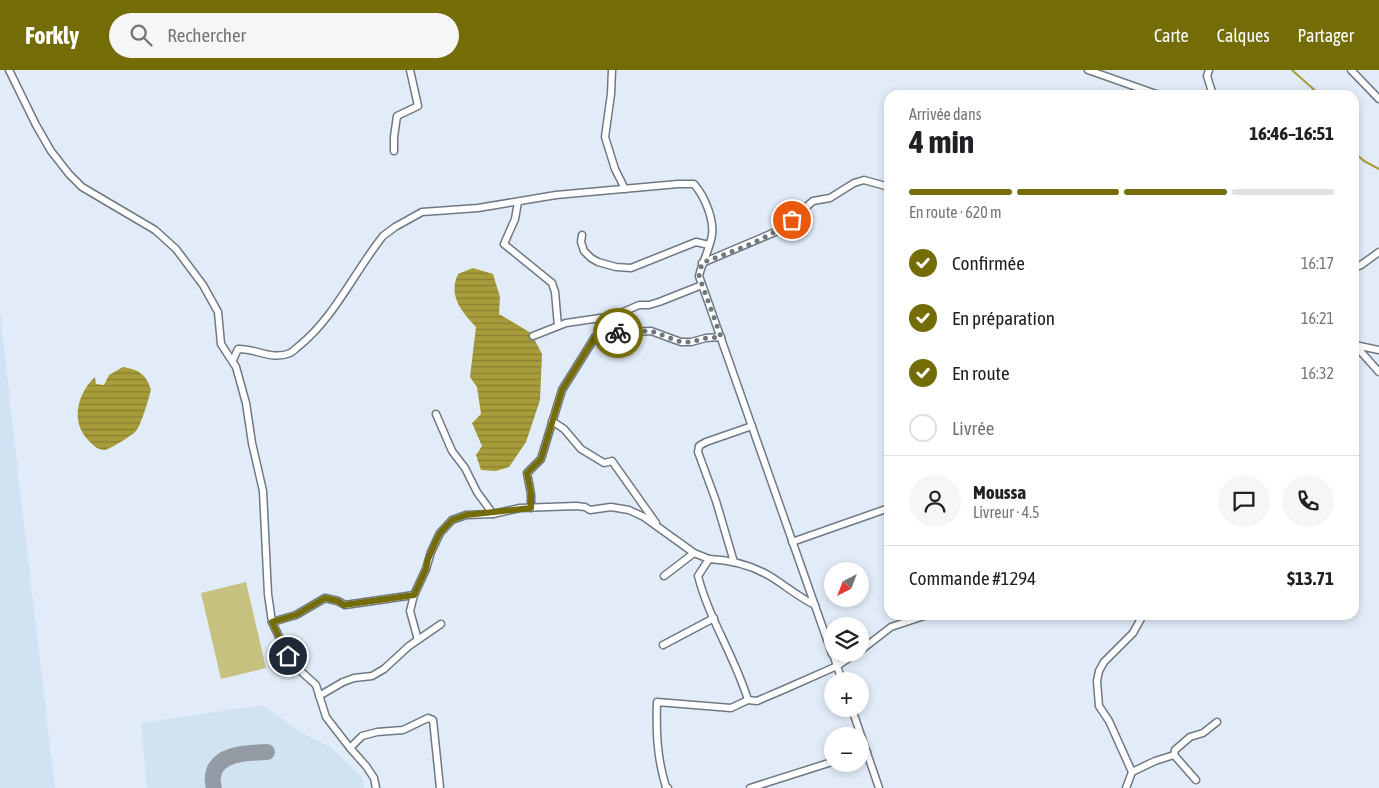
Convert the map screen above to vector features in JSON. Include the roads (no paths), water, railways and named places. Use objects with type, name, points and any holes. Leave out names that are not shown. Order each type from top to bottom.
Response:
[{"type":"street","points":[[9,70],[36,125],[51,151],[69,174],[82,187],[155,230],[176,249],[203,285],[218,312],[221,344],[236,367],[246,403],[252,443],[263,491],[268,594],[272,622],[288,656],[298,669],[310,678],[316,686],[326,717],[366,766],[374,778],[376,788]]},
{"type":"street","points":[[394,151],[397,116],[418,106],[410,70]]},
{"type":"street","points":[[612,70],[605,137],[625,189]]},
{"type":"street","points":[[1088,70],[1145,90]]},
{"type":"street","points":[[1209,70],[1207,76],[1211,90]]},
{"type":"street","points":[[1351,70],[1379,99]]},
{"type":"street","points":[[702,263],[780,230],[813,201],[830,198],[854,183],[864,180],[884,186]]},
{"type":"street","points":[[232,360],[238,349],[276,356],[290,353],[315,331],[383,236],[422,212],[478,208],[556,195],[694,184],[701,193],[712,226],[712,236],[699,276],[824,630]]},
{"type":"street","points":[[518,202],[515,219],[504,244],[552,284],[555,292],[558,326]]},
{"type":"street","points":[[582,234],[581,242],[590,258],[616,267],[631,268],[696,242],[708,245]]},
{"type":"street","points":[[1359,266],[1379,252]]},
{"type":"street","points":[[533,336],[566,322],[614,316],[639,305],[659,302],[702,285]]},
{"type":"street","points":[[531,508],[531,494],[527,473],[541,459],[562,390],[595,337],[613,333],[651,331],[681,342],[721,337]]},
{"type":"street","points":[[1359,345],[1379,350]]},
{"type":"street","points":[[1359,350],[1379,372]]},
{"type":"street","points":[[436,414],[452,451],[465,468],[477,492],[493,514]]},
{"type":"street","points":[[552,422],[564,429],[580,449],[595,459],[604,463],[612,461],[660,529]]},
{"type":"street","points":[[734,562],[716,501],[698,452],[699,446],[706,442],[752,426]]},
{"type":"street","points":[[418,640],[410,611],[414,595],[440,533],[452,520],[466,515],[493,514],[520,508],[576,506],[585,507],[590,510],[611,507],[629,510],[694,553],[710,559],[726,560],[754,569],[772,578],[800,598],[816,605]]},
{"type":"street","points":[[792,542],[884,510]]},
{"type":"street","points":[[664,576],[694,553]]},
{"type":"street","points":[[710,559],[698,576],[748,700]]},
{"type":"street","points":[[272,622],[296,615],[325,598],[338,601],[344,605],[414,595]]},
{"type":"street","points":[[663,645],[714,618]]},
{"type":"street","points":[[869,644],[891,627],[912,620]]},
{"type":"street","points":[[1132,772],[1109,721],[1099,706],[1097,681],[1099,671],[1104,662],[1133,633],[1140,620]]},
{"type":"street","points":[[319,696],[342,682],[354,678],[372,676],[384,669],[394,658],[441,624]]},
{"type":"street","points":[[835,662],[839,672]]},
{"type":"street","points":[[668,788],[659,766],[656,738],[657,702],[731,708],[748,700],[757,701],[843,662]]},
{"type":"street","points":[[350,748],[362,736],[377,732],[403,730],[428,718],[434,720],[440,788]]},
{"type":"street","points":[[1174,755],[1175,750],[1190,737],[1203,733],[1217,722]]},
{"type":"street","points":[[1126,788],[1132,772],[1155,761],[1174,755]]},
{"type":"street","points":[[1174,755],[1196,780]]},
{"type":"street","points":[[869,758],[879,788]]},
{"type":"street","points":[[750,788],[824,765]]},
{"type":"waterway","points":[[1292,70],[1314,90]]},
{"type":"waterway","points":[[1359,156],[1379,169]]}]
